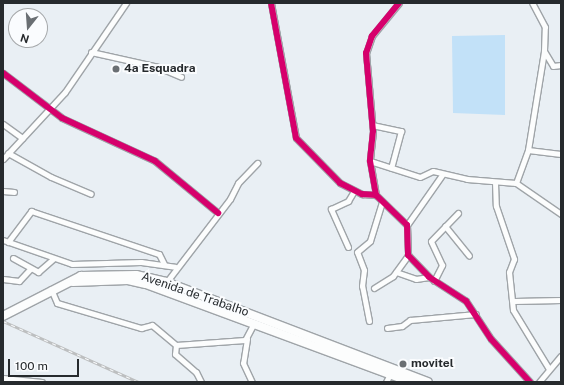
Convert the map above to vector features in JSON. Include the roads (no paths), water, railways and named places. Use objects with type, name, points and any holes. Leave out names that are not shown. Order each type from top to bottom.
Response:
[{"type":"highway","name":"Avenida de Trabalho","points":[[51,289],[71,281],[128,280],[164,286],[348,355],[423,381]]},
{"type":"highway","points":[[3,316],[51,289]]},
{"type":"highway","name":"Avenida de Trabalho","points":[[217,306],[254,323],[290,333]]},
{"type":"highway","name":"Avenida de Trabalho","points":[[348,355],[411,382]]},
{"type":"street","points":[[3,158],[50,110],[126,3]]},
{"type":"street","points":[[271,3],[296,138],[340,184],[354,191],[376,195]]},
{"type":"street","points":[[399,3],[367,46],[372,125],[370,161],[376,195],[407,225]]},
{"type":"street","points":[[516,183],[528,150],[544,51],[545,27],[532,3]]},
{"type":"street","points":[[544,51],[553,66],[561,65]]},
{"type":"street","points":[[91,52],[158,67],[181,77]]},
{"type":"street","points":[[3,73],[50,110],[155,161],[218,213]]},
{"type":"street","points":[[3,124],[22,138]]},
{"type":"street","points":[[372,125],[401,131],[391,168]]},
{"type":"street","points":[[528,150],[561,154]]},
{"type":"street","points":[[8,153],[51,178],[91,194]]},
{"type":"street","points":[[370,161],[420,177],[429,171],[442,175],[494,182],[516,183],[561,214]]},
{"type":"street","points":[[164,286],[175,267],[257,163]]},
{"type":"street","points":[[374,288],[396,272],[408,255],[407,225],[442,175]]},
{"type":"street","points":[[494,182],[496,206],[514,259],[509,272],[518,321],[548,369]]},
{"type":"street","points":[[3,191],[14,192]]},
{"type":"street","points":[[348,247],[331,210],[348,201],[354,191]]},
{"type":"street","points":[[369,321],[362,286],[364,270],[357,252],[370,241],[382,202]]},
{"type":"street","points":[[164,264],[160,254],[31,211],[6,241],[53,259],[78,265],[164,264],[175,267]]},
{"type":"street","points":[[431,279],[442,265],[431,244],[458,212]]},
{"type":"street","points":[[445,226],[469,256]]},
{"type":"street","points":[[408,255],[431,279],[466,301],[476,314],[491,339],[530,382]]},
{"type":"street","points":[[12,258],[38,272],[53,259]]},
{"type":"street","points":[[3,279],[16,283],[30,269]]},
{"type":"street","points":[[396,272],[416,279],[431,279]]},
{"type":"street","points":[[51,289],[57,303],[141,328],[152,325],[176,345],[247,339]]},
{"type":"street","points":[[514,301],[561,300]]},
{"type":"street","points":[[387,328],[402,326],[410,320],[476,314]]},
{"type":"street","points":[[252,382],[243,363],[247,339],[254,323]]},
{"type":"street","points":[[176,345],[174,354],[196,372],[201,382]]},
{"type":"street","points":[[539,382],[548,369],[561,357]]},
{"type":"street","points":[[386,382],[390,374]]},
{"type":"street","points":[[3,378],[42,382]]},
{"type":"railway","points":[[3,321],[139,382]]},
{"type":"place","name":"4a Esquadra","points":[[116,69]]},
{"type":"place","name":"movitel","points":[[403,364]]}]
